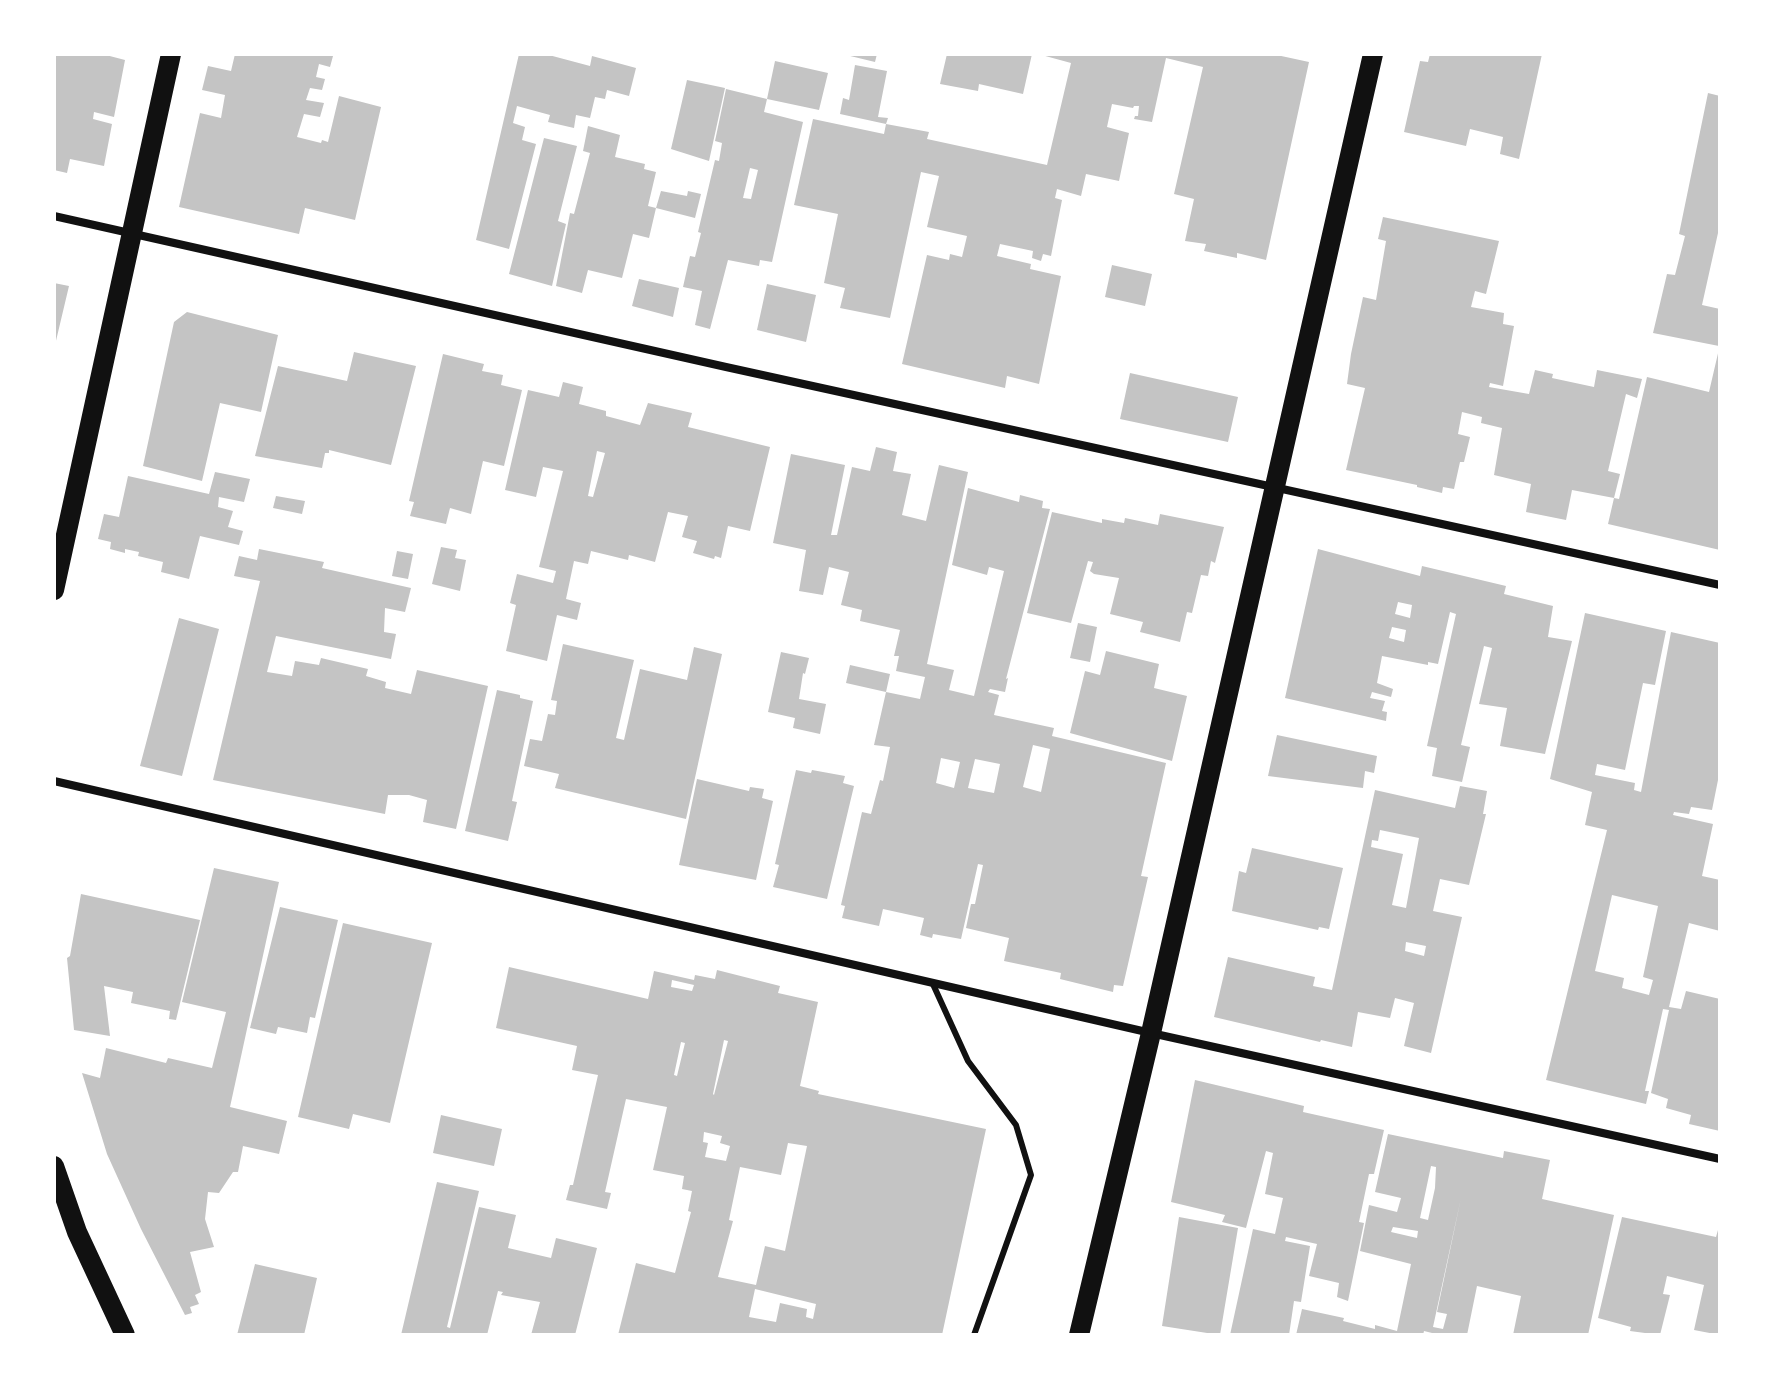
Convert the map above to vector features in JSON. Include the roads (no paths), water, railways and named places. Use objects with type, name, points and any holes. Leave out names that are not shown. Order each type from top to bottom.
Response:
[{"type":"main road","points":[[54,590],[171,54]]},
{"type":"main road","points":[[1079,1335],[1151,1033],[1373,54]]},
{"type":"main road","points":[[54,1166],[77,1232],[125,1335]]},
{"type":"street","points":[[54,216],[1720,585]]},
{"type":"street","points":[[54,781],[1151,1033],[1720,1159]]},
{"type":"lane","points":[[932,982],[968,1061],[1016,1125],[1031,1175],[974,1335]]}]
